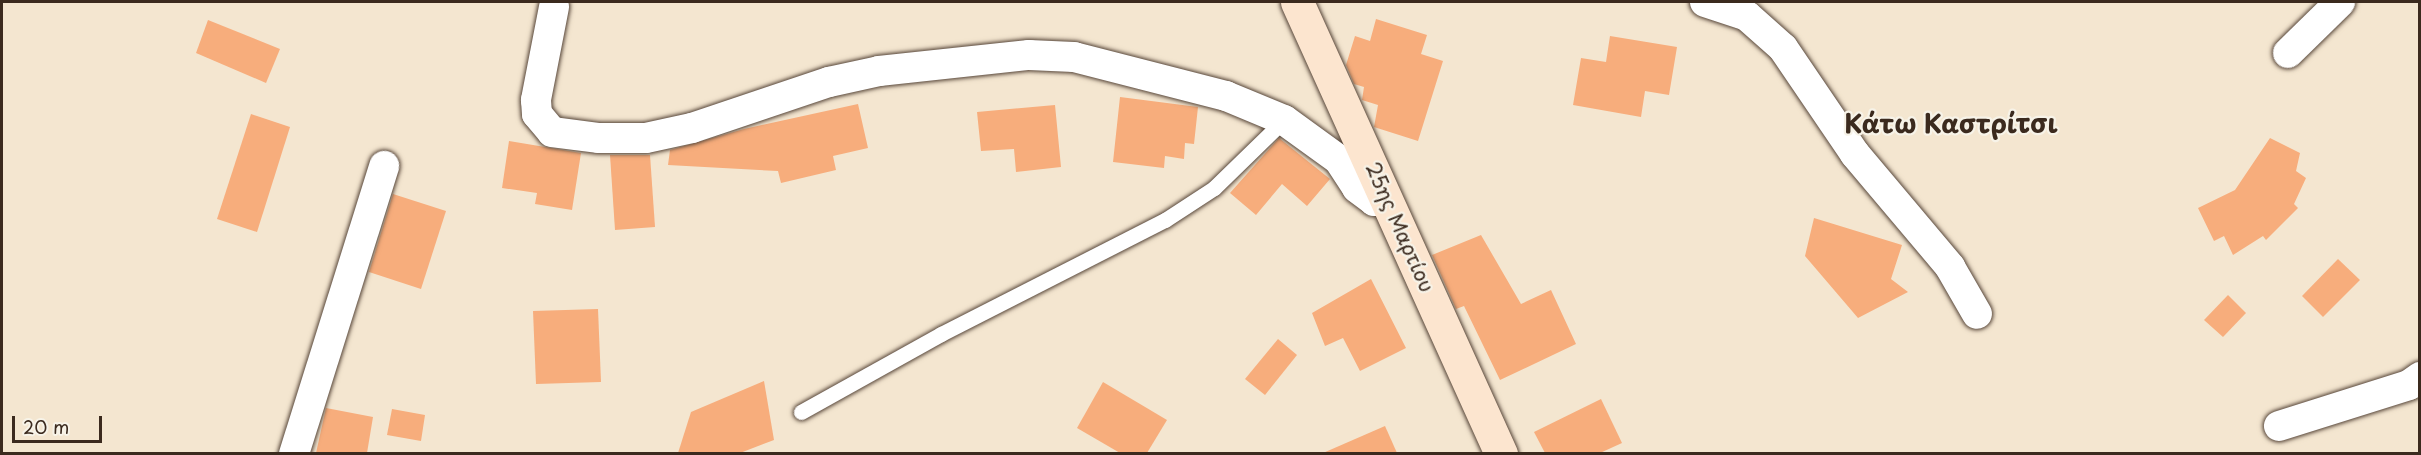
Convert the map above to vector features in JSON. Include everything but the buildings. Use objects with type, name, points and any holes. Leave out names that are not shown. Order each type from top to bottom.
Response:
[{"type":"street","name":"25ης Μαρτίου","points":[[1297,2],[1501,453]]},
{"type":"street","points":[[1705,2],[1747,16],[1783,48],[1855,154],[1950,267],[1977,314]]},
{"type":"street","points":[[2288,53],[2340,2]]},
{"type":"street","points":[[554,7],[536,100],[537,114],[552,132],[598,138],[646,138],[692,128],[829,82],[879,71],[1029,55],[1074,57],[1226,96],[1284,120],[1339,160],[1357,188],[1374,201],[1386,200]]},
{"type":"street","points":[[294,453],[384,166]]},
{"type":"street","points":[[2279,426],[2409,385],[2420,377]]},
{"type":"lane","points":[[801,412],[941,334],[1165,220],[1214,188],[1284,120]]},
{"type":"district","name":"Κάτω Καστρίτσι","points":[[1951,123]]}]
